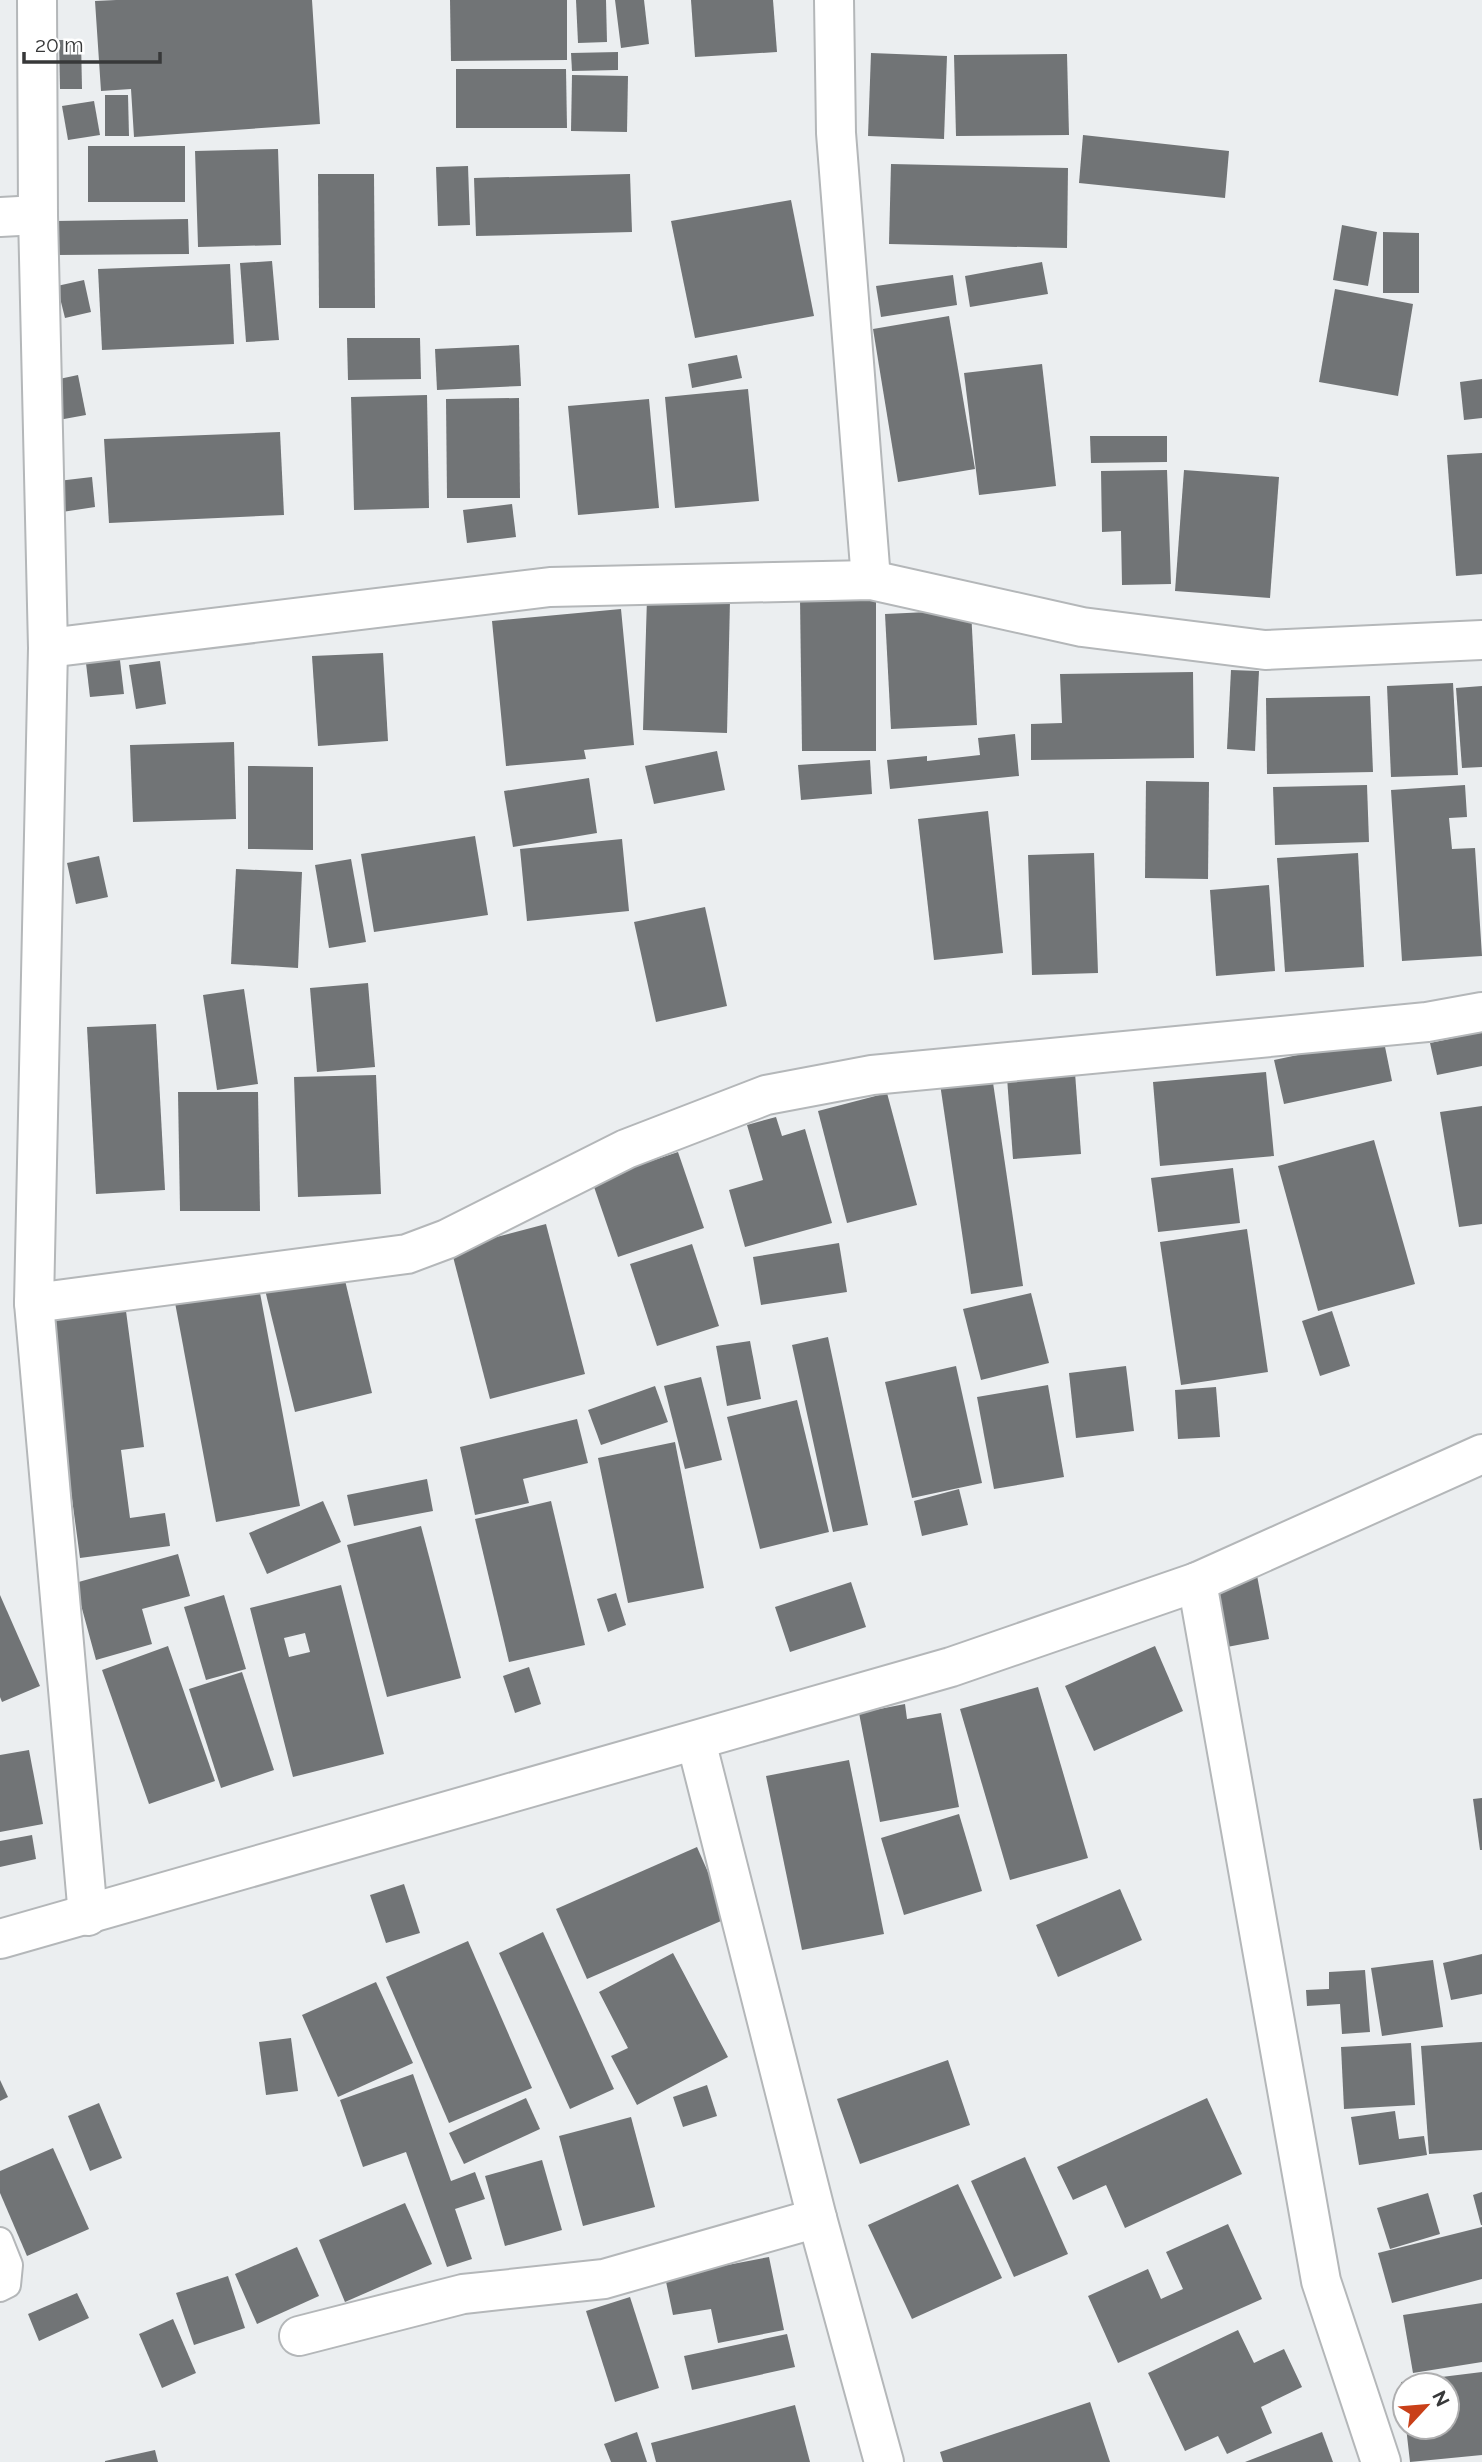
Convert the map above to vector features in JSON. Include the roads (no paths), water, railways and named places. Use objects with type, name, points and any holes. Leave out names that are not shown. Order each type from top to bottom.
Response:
[{"type":"street","points":[[37,0],[38,215],[48,648],[34,1303],[88,1916]]},
{"type":"street","points":[[834,0],[836,133],[871,580]]},
{"type":"street","points":[[0,217],[38,215]]},
{"type":"street","points":[[48,648],[550,587],[871,580],[1082,627],[1265,650],[1482,640]]},
{"type":"street","points":[[34,1303],[407,1254],[447,1239],[626,1149],[766,1095],[873,1074],[1427,1022],[1482,1012]]},
{"type":"street","points":[[0,1939],[951,1667],[1197,1582],[1482,1454]]},
{"type":"street","points":[[1197,1582],[1321,2281],[1381,2462]]},
{"type":"street","points":[[696,1741],[817,2218],[884,2462]]},
{"type":"street","points":[[299,2336],[463,2294],[604,2279],[817,2218]]},
{"type":"lane","points":[[0,2240],[10,2265],[8,2285],[0,2289]]}]
